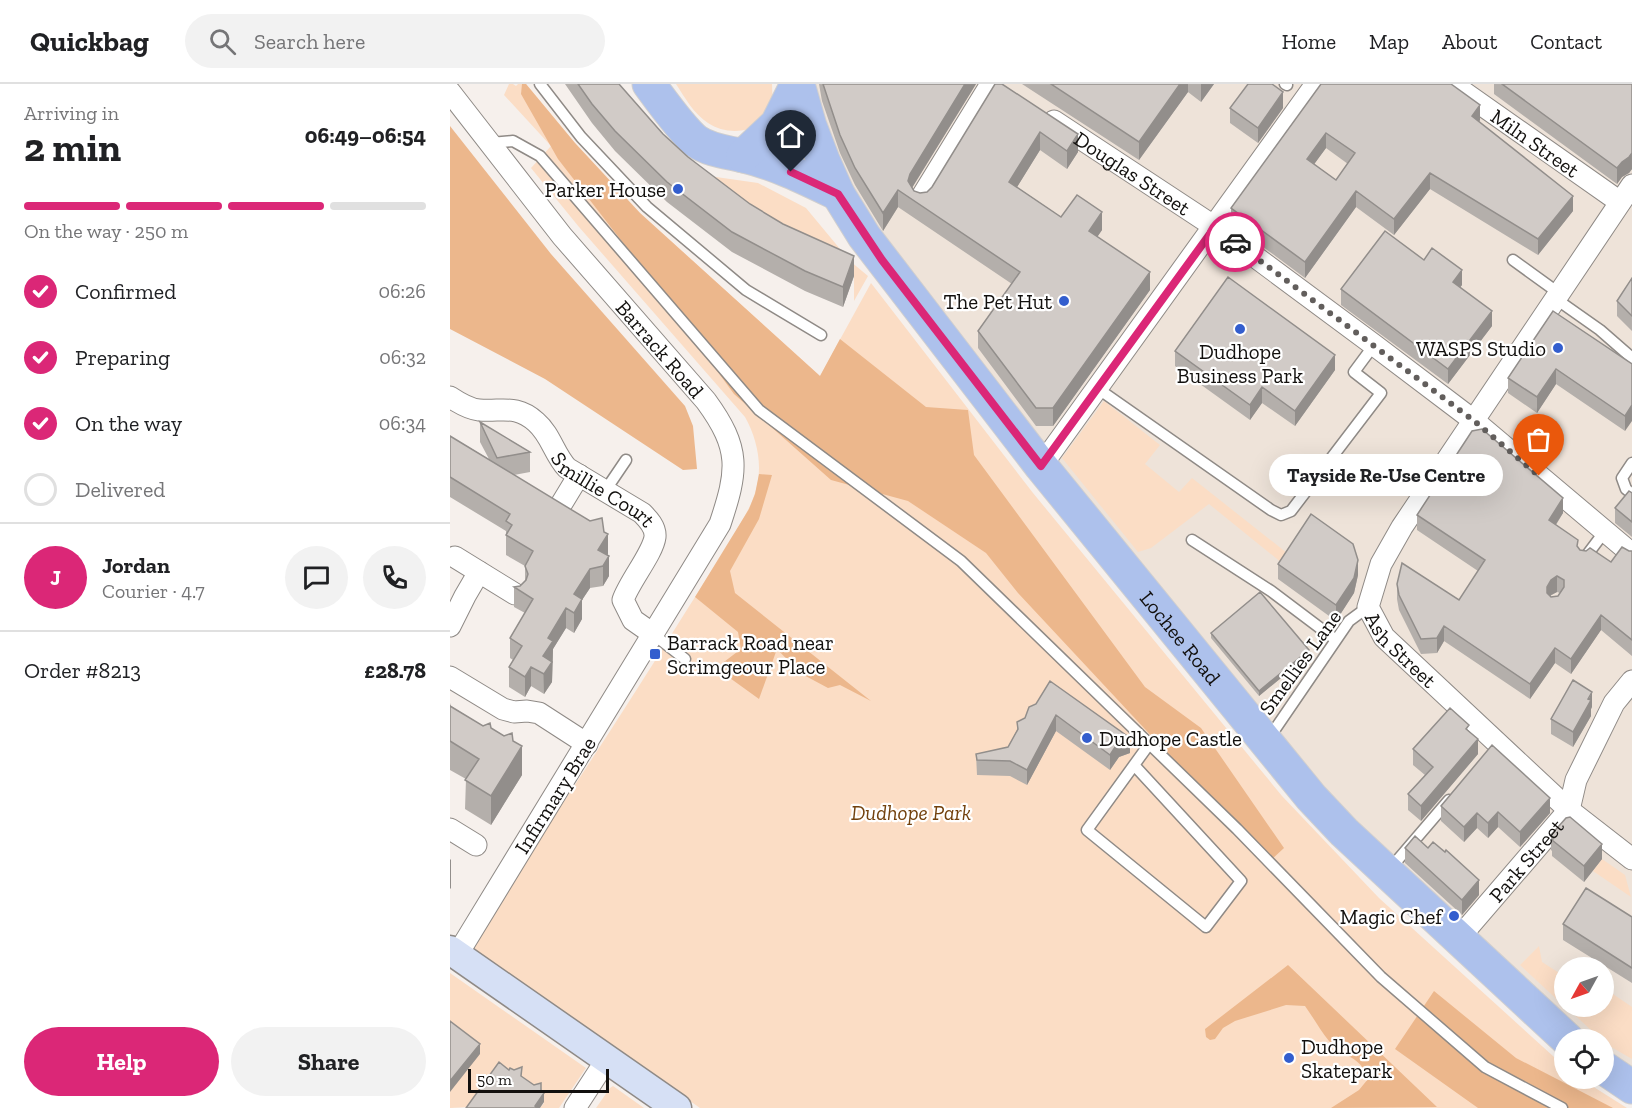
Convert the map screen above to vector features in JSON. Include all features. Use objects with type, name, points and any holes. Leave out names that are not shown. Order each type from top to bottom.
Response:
[{"type":"main road","points":[[649,84],[663,104],[696,141],[723,153],[743,156],[791,172],[838,194]]},
{"type":"main road","points":[[743,156],[777,124],[798,84]]},
{"type":"main road","name":"Lochee Road","points":[[798,84],[810,126],[838,194],[882,260],[1041,466],[1327,815],[1556,1029]]},
{"type":"main road","points":[[1614,1075],[1632,1087]]},
{"type":"street","points":[[1041,466],[1316,84]]},
{"type":"street","name":"Miln Street","points":[[1452,84],[1626,194]]},
{"type":"street","points":[[921,198],[999,86]]},
{"type":"street","name":"Barrack Road","points":[[450,92],[562,236],[706,401],[722,423],[732,447],[734,472],[720,524],[653,634]]},
{"type":"street","name":"Douglas Street","points":[[1038,110],[1215,227],[1374,345],[1473,420],[1632,554]]},
{"type":"street","name":"Ash Street","points":[[1626,194],[1401,527],[1381,564],[1368,607],[1384,637],[1494,747],[1632,859]]},
{"type":"street","name":"Smillie Court","points":[[452,403],[480,410],[508,409],[522,412],[546,432],[560,460],[567,468],[642,513],[650,522],[655,535],[652,545],[622,600],[633,620],[653,634]]},
{"type":"street","points":[[562,503],[579,475]]},
{"type":"street","points":[[452,556],[515,594]]},
{"type":"street","points":[[450,627],[479,572]]},
{"type":"street","name":"Infirmary Brae","points":[[453,952],[587,744],[653,634]]},
{"type":"street","points":[[450,677],[503,709],[538,713],[587,744]]},
{"type":"street","name":"Park Street","points":[[1458,939],[1569,810],[1576,780],[1614,703],[1632,681]]},
{"type":"street","points":[[450,829],[476,845]]},
{"type":"street","points":[[453,952],[677,1108]]},
{"type":"street","points":[[575,1108],[607,1059]]},
{"type":"lane","points":[[540,84],[581,137],[647,207],[746,290],[822,335]]},
{"type":"lane","points":[[491,143],[513,141],[540,156],[759,410],[961,561],[1245,837],[1381,977],[1485,1067],[1562,1108]]},
{"type":"lane","points":[[1513,261],[1632,358]]},
{"type":"lane","points":[[1097,388],[1281,515],[1291,511],[1381,393],[1354,372],[1374,345]]},
{"type":"lane","points":[[605,491],[626,460]]},
{"type":"lane","points":[[1632,463],[1622,478],[1626,489],[1632,494]]},
{"type":"lane","points":[[1584,559],[1605,531]]},
{"type":"lane","points":[[1192,540],[1271,591],[1336,640]]},
{"type":"lane","name":"Smellies Lane","points":[[1266,743],[1349,621],[1368,607]]},
{"type":"lane","points":[[653,634],[685,659]]},
{"type":"lane","points":[[1134,765],[1241,881],[1206,927],[1087,830],[1134,765],[1150,743]]},
{"type":"lane","points":[[1386,872],[1453,795]]},
{"type":"shaded area","points":[[522,84],[526,84],[575,143],[640,213],[820,376],[840,339],[926,407],[968,410],[974,455],[1145,687],[1201,728],[1284,848],[1269,862],[1018,593],[986,553],[908,501],[831,480],[734,394],[627,248],[558,159],[521,94]]},
{"type":"shaded area","points":[[798,84],[1632,84],[1632,1077],[1614,1065],[1614,1029],[1570,1029],[1557,1017],[1614,1017],[1614,957],[1554,957],[1554,1014],[1348,825],[878,250]]},
{"type":"shaded area","points":[[450,126],[551,254],[685,406],[693,426],[697,469],[683,470],[545,379],[450,329]]},
{"type":"shaded area","points":[[759,474],[772,475],[759,519],[730,571],[735,593],[871,701],[840,685],[828,688],[800,673],[777,649],[759,699],[716,668],[741,649],[738,632],[695,597],[749,509]]},
{"type":"shaded area","points":[[1288,965],[1437,1107],[1331,1108],[1359,1090],[1368,1079],[1361,1065],[1334,1047],[1305,1006],[1286,1005],[1235,1021],[1223,1028],[1215,1039],[1210,1040],[1206,1037],[1205,1029]]},
{"type":"shaded area","points":[[1434,991],[1516,1058],[1554,1078],[1554,1089],[1576,1089],[1613,1108],[1478,1108],[1395,1049]]},
{"type":"green space","name":"Dudhope Park","points":[[509,84],[516,86],[526,84],[575,143],[640,213],[820,376],[871,283],[1033,493],[1282,796],[1379,898],[1554,1057],[1554,1089],[1597,1089],[1627,1108],[700,1108],[469,945],[598,750],[731,540],[752,502],[759,476],[756,445],[745,417],[579,227],[531,168],[551,146],[504,95]]},
{"type":"green space","points":[[676,84],[772,84],[772,103],[769,113],[755,126],[746,130],[727,130],[717,128],[698,115]]},
{"type":"green space","points":[[628,103],[709,176],[758,183],[806,208],[850,261],[868,276],[854,301],[854,276],[719,201]]},
{"type":"green space","points":[[1104,401],[1160,445],[1145,464],[1179,492],[1192,478],[1292,557],[1282,563],[1209,504],[1151,548],[1138,552],[1062,458]]},
{"type":"green space","points":[[1602,859],[1625,875],[1631,897],[1593,871]]},
{"type":"green space","points":[[1539,946],[1542,962],[1554,970],[1554,997],[1520,965]]},
{"type":"green space","points":[[450,973],[586,1068],[559,1108],[540,1108],[544,1103],[450,1108]]},
{"type":"green space","points":[[1614,995],[1632,1007],[1632,1059],[1614,1049],[1614,1029],[1590,1029],[1577,1017],[1614,1017]]},
{"type":"green space","points":[[613,1086],[644,1108],[596,1108]]},
{"type":"building","points":[[578,84],[619,84],[663,134],[688,157],[750,204],[783,224],[854,256],[843,287],[805,271],[732,232],[667,182],[615,131]]},
{"type":"building","points":[[823,84],[965,84],[910,174],[908,181],[914,191],[920,193],[927,192],[932,187],[995,84],[1002,84],[1078,134],[1067,151],[1040,132],[1009,182],[1061,217],[1077,195],[1102,212],[1089,231],[1150,272],[1053,408],[1036,408],[978,331],[1020,272],[898,190],[883,213],[855,168],[840,135]]},
{"type":"building","points":[[1051,84],[1180,84],[1139,142]]},
{"type":"building","points":[[1248,84],[1272,84],[1283,92],[1258,128],[1230,108]]},
{"type":"building","points":[[1321,84],[1451,84],[1480,105],[1472,116],[1573,196],[1538,239],[1430,173],[1394,219],[1356,191],[1305,262],[1231,208]],"holes":[[[1326,133],[1355,153],[1336,180],[1307,159]]]},
{"type":"building","points":[[1502,84],[1632,84],[1632,153],[1617,168]]},
{"type":"building","points":[[1385,231],[1424,260],[1432,248],[1462,270],[1453,282],[1492,311],[1448,369],[1341,289]]},
{"type":"building","name":"Dudhope Business Park","points":[[1228,277],[1335,355],[1295,411],[1262,387],[1250,405],[1175,351]]},
{"type":"building","points":[[1632,278],[1632,316],[1617,301]]},
{"type":"building","points":[[1553,311],[1632,364],[1632,405],[1625,416],[1556,369],[1537,397],[1508,378]]},
{"type":"building","points":[[480,422],[530,452],[497,458]]},
{"type":"building","points":[[1482,429],[1563,498],[1549,520],[1578,540],[1577,546],[1580,550],[1586,551],[1590,548],[1611,562],[1622,547],[1632,551],[1632,640],[1601,615],[1571,659],[1555,648],[1530,684],[1444,626],[1437,638],[1421,639],[1399,595],[1397,584],[1402,563],[1459,600],[1485,560],[1417,515],[1472,431]],"holes":[[[1557,576],[1564,580],[1564,587],[1558,596],[1551,597],[1547,593],[1551,580]]]},
{"type":"building","points":[[450,436],[590,521],[602,518],[604,532],[608,534],[598,550],[609,556],[603,566],[590,569],[574,594],[582,599],[574,613],[566,608],[548,638],[553,641],[543,656],[552,662],[544,674],[531,667],[525,677],[509,667],[522,646],[510,638],[533,599],[514,587],[520,586],[526,580],[528,574],[525,566],[533,551],[506,535],[512,525],[506,521],[510,514],[450,477]]},
{"type":"building","points":[[1629,491],[1632,493],[1632,522],[1615,508]]},
{"type":"building","points":[[1311,514],[1353,544],[1358,560],[1354,578],[1336,605],[1278,564]]},
{"type":"building","points":[[1260,592],[1309,650],[1259,691],[1211,633]]},
{"type":"building","points":[[1573,680],[1592,692],[1588,699],[1591,700],[1573,732],[1551,719]]},
{"type":"building","points":[[1050,681],[1130,738],[1119,741],[1110,755],[1056,715],[1027,770],[1010,761],[977,760],[976,754],[1008,747],[1018,729],[1017,722],[1025,718],[1029,707],[1036,704]]},
{"type":"building","points":[[450,706],[483,726],[490,723],[491,728],[504,736],[512,733],[513,741],[522,746],[491,796],[465,780],[479,759],[450,741]]},
{"type":"building","points":[[1450,708],[1469,725],[1466,729],[1478,739],[1421,806],[1408,794],[1433,767],[1413,749]]},
{"type":"building","points":[[1492,745],[1550,798],[1520,832],[1498,812],[1488,823],[1477,813],[1464,827],[1441,806]]},
{"type":"building","points":[[1570,817],[1602,844],[1584,866],[1552,840],[1554,838],[1551,835],[1566,818]]},
{"type":"building","points":[[1415,836],[1428,848],[1433,842],[1445,852],[1446,850],[1479,880],[1462,900],[1405,848]]},
{"type":"building","points":[[1586,888],[1632,917],[1632,968],[1563,924]]},
{"type":"building","points":[[450,1021],[480,1044],[450,1081]]},
{"type":"building","points":[[499,1062],[509,1070],[522,1067],[521,1076],[534,1085],[541,1083],[541,1090],[544,1093],[535,1106],[538,1108],[466,1108]]},
{"type":"way so far","points":[[1235,242],[1473,420],[1539,476]]},
{"type":"place","name":"Parker House","points":[[678,189]]},
{"type":"place","name":"The Pet Hut","points":[[1064,301]]},
{"type":"place","name":"Dudhope Business Park","points":[[1240,329]]},
{"type":"place","name":"WASPS Studio","points":[[1558,348]]},
{"type":"place","name":"Tayside Re-Use Centre","points":[[1539,476]]},
{"type":"place","name":"Barrack Road near Scrimgeour Place","points":[[655,654]]},
{"type":"place","name":"Dudhope Castle","points":[[1087,738]]},
{"type":"place","name":"Magic Chef","points":[[1454,916]]},
{"type":"place","name":"Dudhope Skatepark","points":[[1289,1058]]},
{"type":"route","points":[[791,172],[838,194],[864,236],[1041,466],[1215,227],[1235,242]]}]
